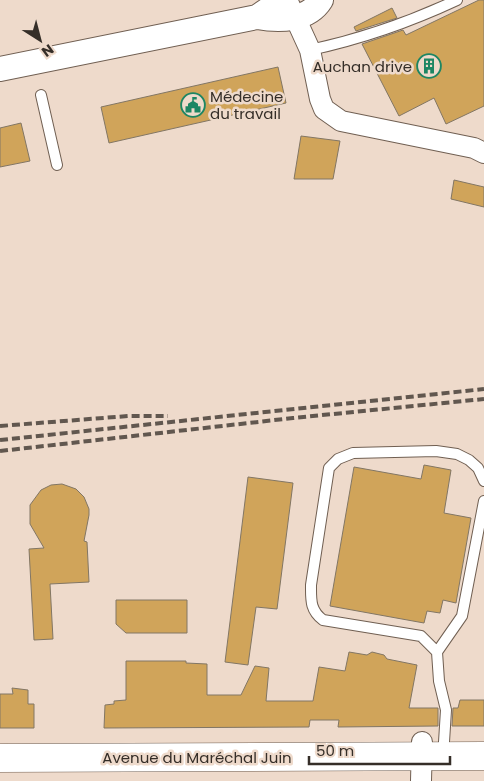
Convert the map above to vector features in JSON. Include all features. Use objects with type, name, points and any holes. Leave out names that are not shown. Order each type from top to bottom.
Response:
[{"type":"main road","name":"Avenue du Maréchal Juin","points":[[0,758],[427,755],[484,742]]},
{"type":"main road","name":"Avenue du Maréchal Juin","points":[[0,744],[484,756]]},
{"type":"street","points":[[294,4],[306,14],[318,6],[321,0]]},
{"type":"street","points":[[0,68],[258,16],[294,4]]},
{"type":"street","points":[[294,4],[310,50],[320,99],[324,109],[341,121],[474,148],[484,153]]},
{"type":"lane","points":[[310,50],[348,42],[419,18],[457,0]]},
{"type":"lane","points":[[41,95],[57,165]]},
{"type":"lane","points":[[427,755],[446,710],[437,652],[421,636],[323,620],[315,614],[311,603],[311,585],[329,468],[338,459],[353,453],[436,451],[457,454],[469,460],[478,468],[484,481]]},
{"type":"lane","points":[[437,652],[462,616],[484,501]]},
{"type":"building","name":"Auchan drive","points":[[479,0],[484,0],[484,106],[446,124],[434,98],[399,116],[362,44],[403,30],[406,35]]},
{"type":"building","points":[[392,8],[397,18],[356,31],[354,27]]},
{"type":"building","name":"Médecine du travail","points":[[278,67],[286,103],[109,143],[101,107]]},
{"type":"building","points":[[21,123],[30,161],[0,167],[0,128]]},
{"type":"building","points":[[301,136],[340,141],[333,179],[294,179]]},
{"type":"building","points":[[454,180],[484,187],[484,207],[451,199]]},
{"type":"building","points":[[424,465],[451,470],[444,513],[471,518],[456,603],[443,600],[440,613],[427,611],[424,623],[330,606],[354,467],[421,479]]},
{"type":"building","points":[[248,477],[293,483],[277,609],[256,607],[248,665],[225,662]]},
{"type":"building","points":[[62,484],[76,489],[84,497],[89,509],[84,541],[87,542],[89,582],[50,584],[53,639],[34,640],[29,549],[44,548],[30,524],[30,505],[41,490],[51,485]]},
{"type":"building","points":[[116,600],[187,600],[187,633],[126,633],[116,624]]},
{"type":"building","points":[[349,652],[367,655],[372,652],[384,655],[387,659],[417,665],[409,708],[438,708],[438,726],[338,727],[339,720],[310,720],[309,727],[104,728],[105,705],[114,704],[114,701],[126,700],[126,661],[186,661],[186,663],[207,664],[207,695],[241,695],[255,666],[269,668],[266,701],[313,701],[319,667],[345,671]]},
{"type":"building","points":[[12,688],[28,690],[28,704],[34,704],[34,728],[0,728],[0,694],[13,694]]},
{"type":"building","points":[[460,700],[484,700],[484,726],[452,726],[453,708],[458,708]]},
{"type":"railway","points":[[0,440],[484,389]]},
{"type":"railway","points":[[0,451],[293,418],[484,399]]},
{"type":"railway","points":[[0,426],[128,416],[168,416]]},
{"type":"place","name":"Auchan drive","points":[[429,66]]},
{"type":"place","name":"Médecine du travail","points":[[193,105]]}]
